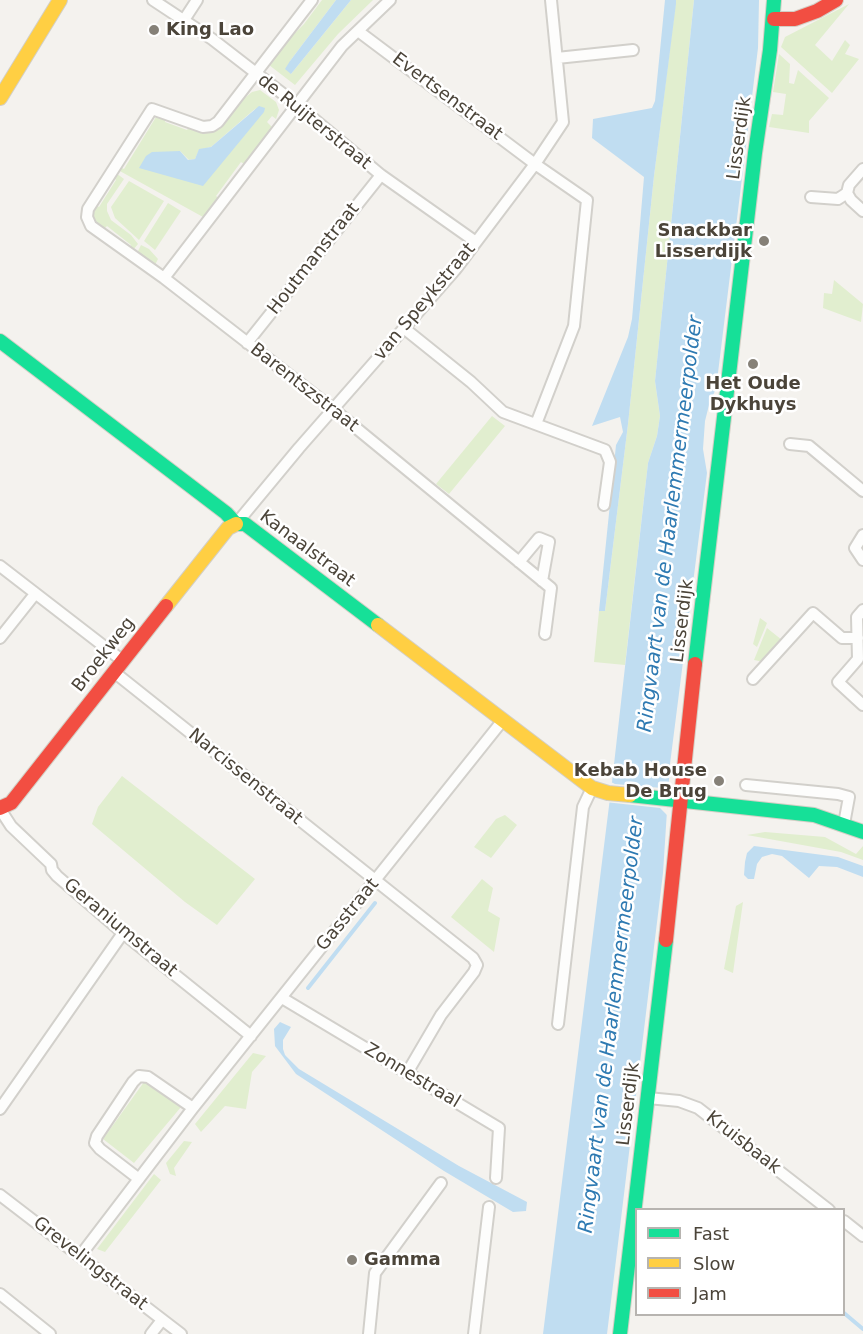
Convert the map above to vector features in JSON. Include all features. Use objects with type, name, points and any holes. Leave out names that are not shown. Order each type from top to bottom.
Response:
[{"type":"street","points":[[0,98],[60,0]]},
{"type":"street","name":"de Ruijterstraat","points":[[153,0],[184,20],[296,104],[381,175],[476,242]]},
{"type":"street","points":[[184,20],[197,0]]},
{"type":"street","points":[[256,75],[312,0]]},
{"type":"street","points":[[164,278],[342,46],[390,0]]},
{"type":"street","name":"van Speykstraat","points":[[236,524],[333,409],[405,329],[476,242],[535,164],[563,122],[551,0]]},
{"type":"street","name":"Lisserdijk","points":[[620,1334],[671,901],[674,800],[755,153],[774,19],[774,0]]},
{"type":"street","points":[[774,19],[795,19],[836,0]]},
{"type":"street","name":"Evertsenstraat","points":[[358,31],[535,164],[587,200],[588,208],[574,326],[536,424]]},
{"type":"street","points":[[557,58],[633,50]]},
{"type":"street","name":"Barentszstraat","points":[[256,75],[218,122],[212,126],[203,127],[153,110],[88,209],[87,217],[91,226],[164,278],[333,409],[543,581]]},
{"type":"street","points":[[811,198],[838,199],[847,193],[849,185],[863,169]]},
{"type":"street","name":"Houtmanstraat","points":[[248,343],[381,175]]},
{"type":"street","points":[[847,193],[863,211]]},
{"type":"street","points":[[405,329],[471,382],[503,412],[605,450],[610,462],[604,505]]},
{"type":"street","name":"Kanaalstraat","points":[[0,341],[226,513],[236,524],[245,524],[592,788],[608,793],[802,814],[844,824],[863,832]]},
{"type":"street","points":[[790,444],[809,446],[863,491]]},
{"type":"street","name":"Broekweg","points":[[0,809],[11,803],[224,533],[236,524]]},
{"type":"street","points":[[863,535],[855,548],[863,560]]},
{"type":"street","points":[[519,562],[539,538],[549,542],[543,581],[550,588],[545,634]]},
{"type":"street","name":"Narcissenstraat","points":[[0,566],[375,881],[473,958],[477,965],[474,972],[441,1015],[407,1073]]},
{"type":"street","points":[[0,638],[35,594]]},
{"type":"street","points":[[863,610],[857,617],[858,659],[838,682],[863,705]]},
{"type":"street","points":[[753,679],[813,613],[842,638],[858,638]]},
{"type":"street","name":"Gasstraat","points":[[80,1256],[193,1108],[502,720]]},
{"type":"street","points":[[746,785],[849,797],[844,824]]},
{"type":"street","points":[[558,1024],[583,807],[592,788]]},
{"type":"street","name":"Geraniumstraat","points":[[0,809],[11,826],[51,864],[57,876],[123,933],[251,1036]]},
{"type":"street","points":[[0,1109],[123,933]]},
{"type":"street","name":"Zonnestraal","points":[[282,998],[499,1128],[496,1178]]},
{"type":"street","points":[[139,1179],[95,1143],[97,1136],[133,1082],[139,1076],[148,1077],[193,1108]]},
{"type":"street","name":"Kruisbaak","points":[[648,1098],[680,1101],[698,1108],[828,1208]]},
{"type":"street","points":[[369,1334],[375,1273],[441,1183]]},
{"type":"street","name":"Grevelingstraat","points":[[0,1195],[181,1334]]},
{"type":"street","points":[[474,1334],[489,1207]]},
{"type":"street","points":[[845,1222],[863,1236]]},
{"type":"street","points":[[0,1294],[50,1334]]},
{"type":"street","points":[[151,1334],[162,1320]]},
{"type":"green space","points":[[322,0],[336,0],[290,61],[291,74],[351,0],[373,0],[338,34],[295,85],[269,65],[277,51],[304,24]]},
{"type":"green space","points":[[676,0],[694,0],[655,381],[660,416],[657,436],[648,463],[625,665],[594,662],[599,611],[605,611]]},
{"type":"green space","points":[[849,4],[815,45],[832,61],[845,40],[850,45],[845,54],[859,59],[832,93],[781,47],[785,37]]},
{"type":"green space","points":[[779,54],[790,64],[789,83],[794,84],[798,70],[829,98],[809,121],[809,133],[769,127],[772,114],[783,115],[786,94],[773,92]]},
{"type":"green space","points":[[260,90],[276,102],[279,110],[276,119],[272,116],[267,122],[272,127],[244,164],[241,162],[216,196],[219,198],[203,217],[118,170],[120,167],[124,169],[156,117],[166,118],[165,122],[187,130],[189,127],[208,132],[224,121],[252,92]],"holes":[[[256,108],[196,183],[140,167],[180,151],[189,160],[195,159],[199,150],[211,147]]]},
{"type":"green space","points":[[116,173],[124,179],[107,204],[107,211],[111,220],[131,235],[138,244],[133,250],[130,248],[131,245],[107,226],[104,229],[92,215],[96,205],[99,207],[116,180],[113,177]]},
{"type":"green space","points":[[129,181],[164,201],[139,240],[115,218],[111,207]]},
{"type":"green space","points":[[168,203],[181,211],[155,250],[144,241]]},
{"type":"green space","points":[[141,245],[149,249],[158,259],[155,265],[137,253]]},
{"type":"green space","points":[[834,280],[863,304],[861,322],[823,308],[824,293],[832,294]]},
{"type":"green space","points":[[492,416],[505,426],[449,494],[436,484]]},
{"type":"green space","points":[[760,618],[767,623],[757,647],[753,644]]},
{"type":"green space","points":[[767,628],[782,640],[764,662],[754,660]]},
{"type":"green space","points":[[122,776],[255,879],[217,925],[185,902],[92,824],[98,807]]},
{"type":"green space","points":[[505,815],[517,825],[491,858],[474,847],[496,819]]},
{"type":"green space","points":[[765,832],[825,837],[856,854],[863,846],[863,860],[841,852],[747,835]]},
{"type":"green space","points":[[482,879],[493,888],[488,911],[500,918],[494,952],[451,917]]},
{"type":"green space","points":[[743,902],[733,973],[724,969],[736,906]]},
{"type":"green space","points":[[253,1053],[266,1056],[252,1072],[246,1109],[225,1106],[201,1132],[195,1124]]},
{"type":"green space","points":[[144,1082],[181,1107],[134,1163],[103,1139]]},
{"type":"green space","points":[[184,1141],[192,1142],[174,1168],[176,1176],[170,1174],[166,1163]]},
{"type":"green space","points":[[154,1174],[161,1180],[105,1252],[97,1249]]},
{"type":"water","points":[[336,0],[351,0],[291,74],[285,69]]},
{"type":"water","points":[[665,0],[676,0],[676,4],[654,176],[628,424],[605,611],[599,611],[616,445],[623,432],[620,417],[592,426],[628,337],[632,319],[644,177],[592,138],[593,119],[652,108],[655,101]]},
{"type":"water","name":"Ringvaart van de Haarlemmermeerpolder","points":[[694,0],[759,0],[758,48],[716,389],[705,421],[703,449],[707,473],[670,764],[663,873],[607,1334],[543,1334],[612,782],[648,463],[657,436],[660,416],[655,381]]},
{"type":"water","points":[[259,106],[265,108],[264,112],[203,186],[139,168],[146,156],[152,152],[180,151],[188,160],[195,159],[199,149],[211,147]]},
{"type":"water","points":[[754,846],[838,857],[863,866],[863,877],[837,867],[819,866],[809,878],[782,856],[772,854],[762,857],[757,864],[754,879],[748,879],[744,875],[745,862],[747,853]]},
{"type":"water","points":[[280,1022],[291,1027],[283,1040],[283,1049],[285,1055],[299,1069],[459,1166],[527,1202],[526,1211],[513,1212],[444,1171],[296,1074],[275,1046],[274,1029]]},
{"type":"pier","points":[[609,781],[615,784],[662,788],[669,785],[667,815],[660,808],[605,802]]},
{"type":"waterway","points":[[308,988],[375,903]]},
{"type":"waterway","points":[[845,1314],[863,1329]]},
{"type":"traffic: fast","points":[[695,664],[755,153],[770,50],[774,0]]},
{"type":"traffic: fast","points":[[0,341],[226,513],[236,524],[245,524],[378,625]]},
{"type":"traffic: fast","points":[[630,795],[814,815],[863,832]]},
{"type":"traffic: fast","points":[[620,1334],[666,940]]},
{"type":"traffic: slow","points":[[0,98],[60,0]]},
{"type":"traffic: slow","points":[[166,606],[228,528],[236,524]]},
{"type":"traffic: slow","points":[[378,625],[592,788],[608,793],[630,795]]},
{"type":"traffic: jam","points":[[774,19],[795,19],[817,11],[836,0]]},
{"type":"traffic: jam","points":[[0,808],[11,803],[166,606]]},
{"type":"traffic: jam","points":[[666,940],[695,664]]},
{"type":"place","name":"King Lao","points":[[154,30]]},
{"type":"place","name":"Snackbar Lisserdijk","points":[[764,241]]},
{"type":"place","name":"Het Oude Dykhuys","points":[[753,364]]},
{"type":"place","name":"Kebab House De Brug","points":[[719,781]]},
{"type":"place","name":"Gamma","points":[[352,1260]]}]
